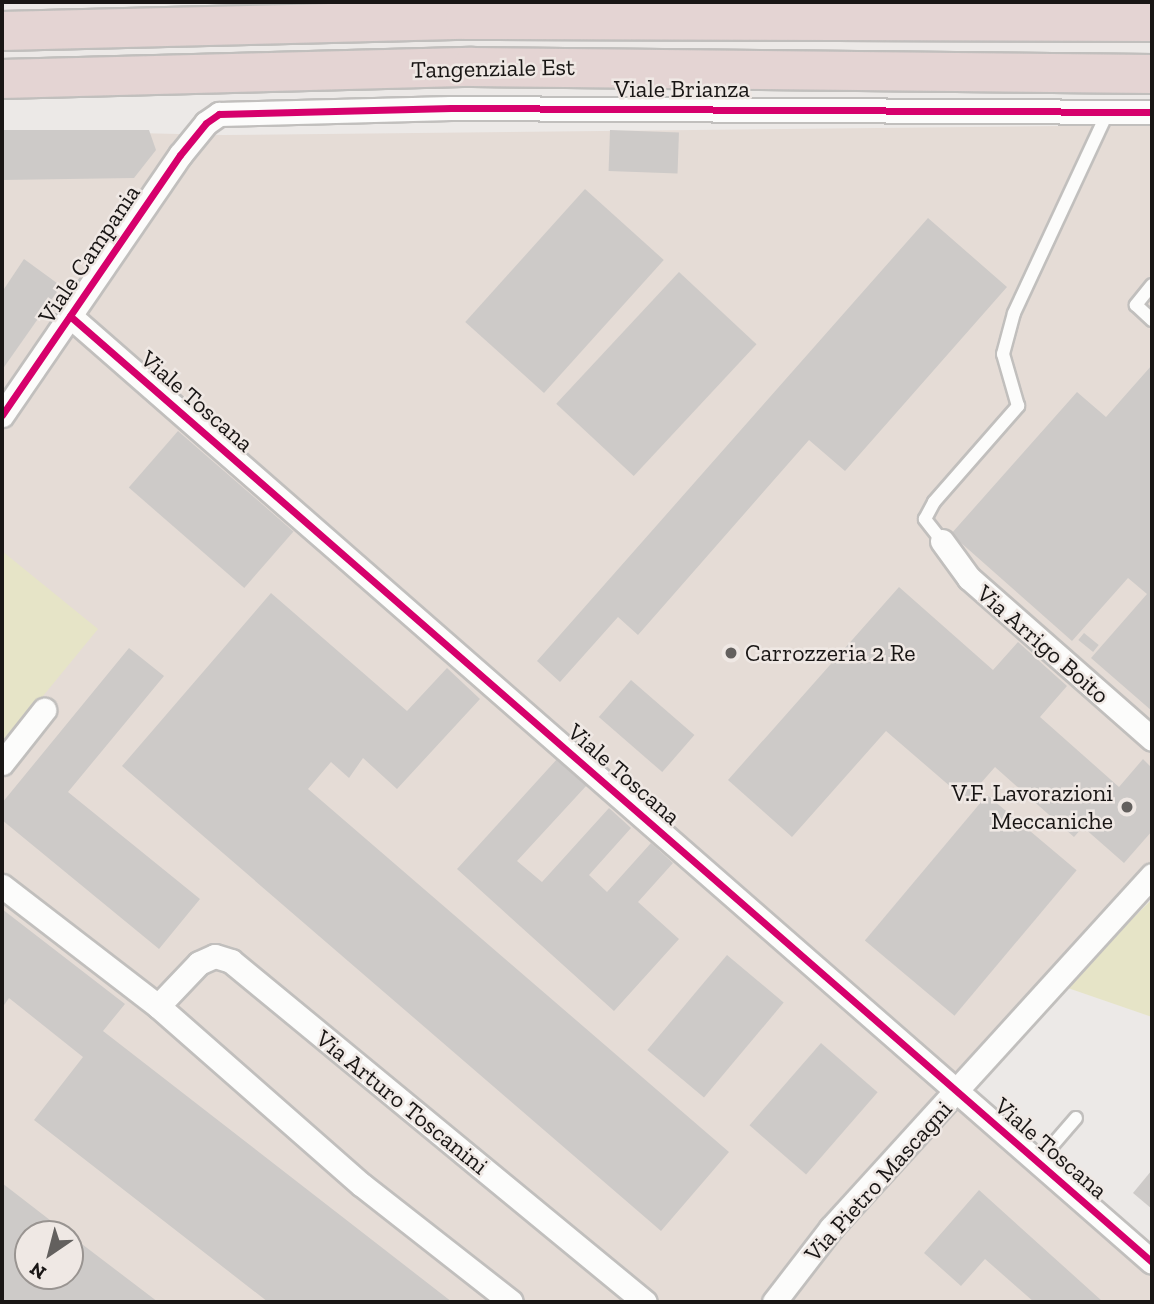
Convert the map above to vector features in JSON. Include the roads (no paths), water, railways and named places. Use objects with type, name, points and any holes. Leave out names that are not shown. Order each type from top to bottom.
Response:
[{"type":"highway","name":"Tangenziale Est","points":[[2,31],[465,20],[1152,22]]},
{"type":"highway","name":"Tangenziale Est","points":[[2,79],[472,67],[1152,74]]},
{"type":"street","name":"Viale Brianza","points":[[212,117],[235,112],[425,108],[1152,112]]},
{"type":"street","name":"Viale Campania","points":[[2,415],[180,155],[212,117]]},
{"type":"street","name":"Viale Toscana","points":[[70,316],[1152,1262]]},
{"type":"street","name":"Via Arrigo Boito","points":[[942,541],[969,578],[1152,739]]},
{"type":"street","points":[[2,763],[44,710]]},
{"type":"street","name":"Via Pietro Mascagni","points":[[774,1302],[831,1228],[959,1092],[1152,875]]},
{"type":"street","points":[[2,886],[158,1006],[362,1185],[511,1302]]},
{"type":"street","name":"Via Arturo Toscanini","points":[[158,1006],[200,963],[215,956],[231,961],[645,1302]]},
{"type":"lane","points":[[942,541],[925,519],[934,502],[1018,406],[1003,354],[1014,313],[1108,111]]},
{"type":"lane","points":[[1152,285],[1136,305],[1152,320]]},
{"type":"lane","points":[[1038,1162],[1076,1118]]},
{"type":"place","name":"Carrozzeria 2 Re","points":[[731,653]]},
{"type":"place","name":"V.F. Lavorazioni Meccaniche","points":[[1127,807]]}]
